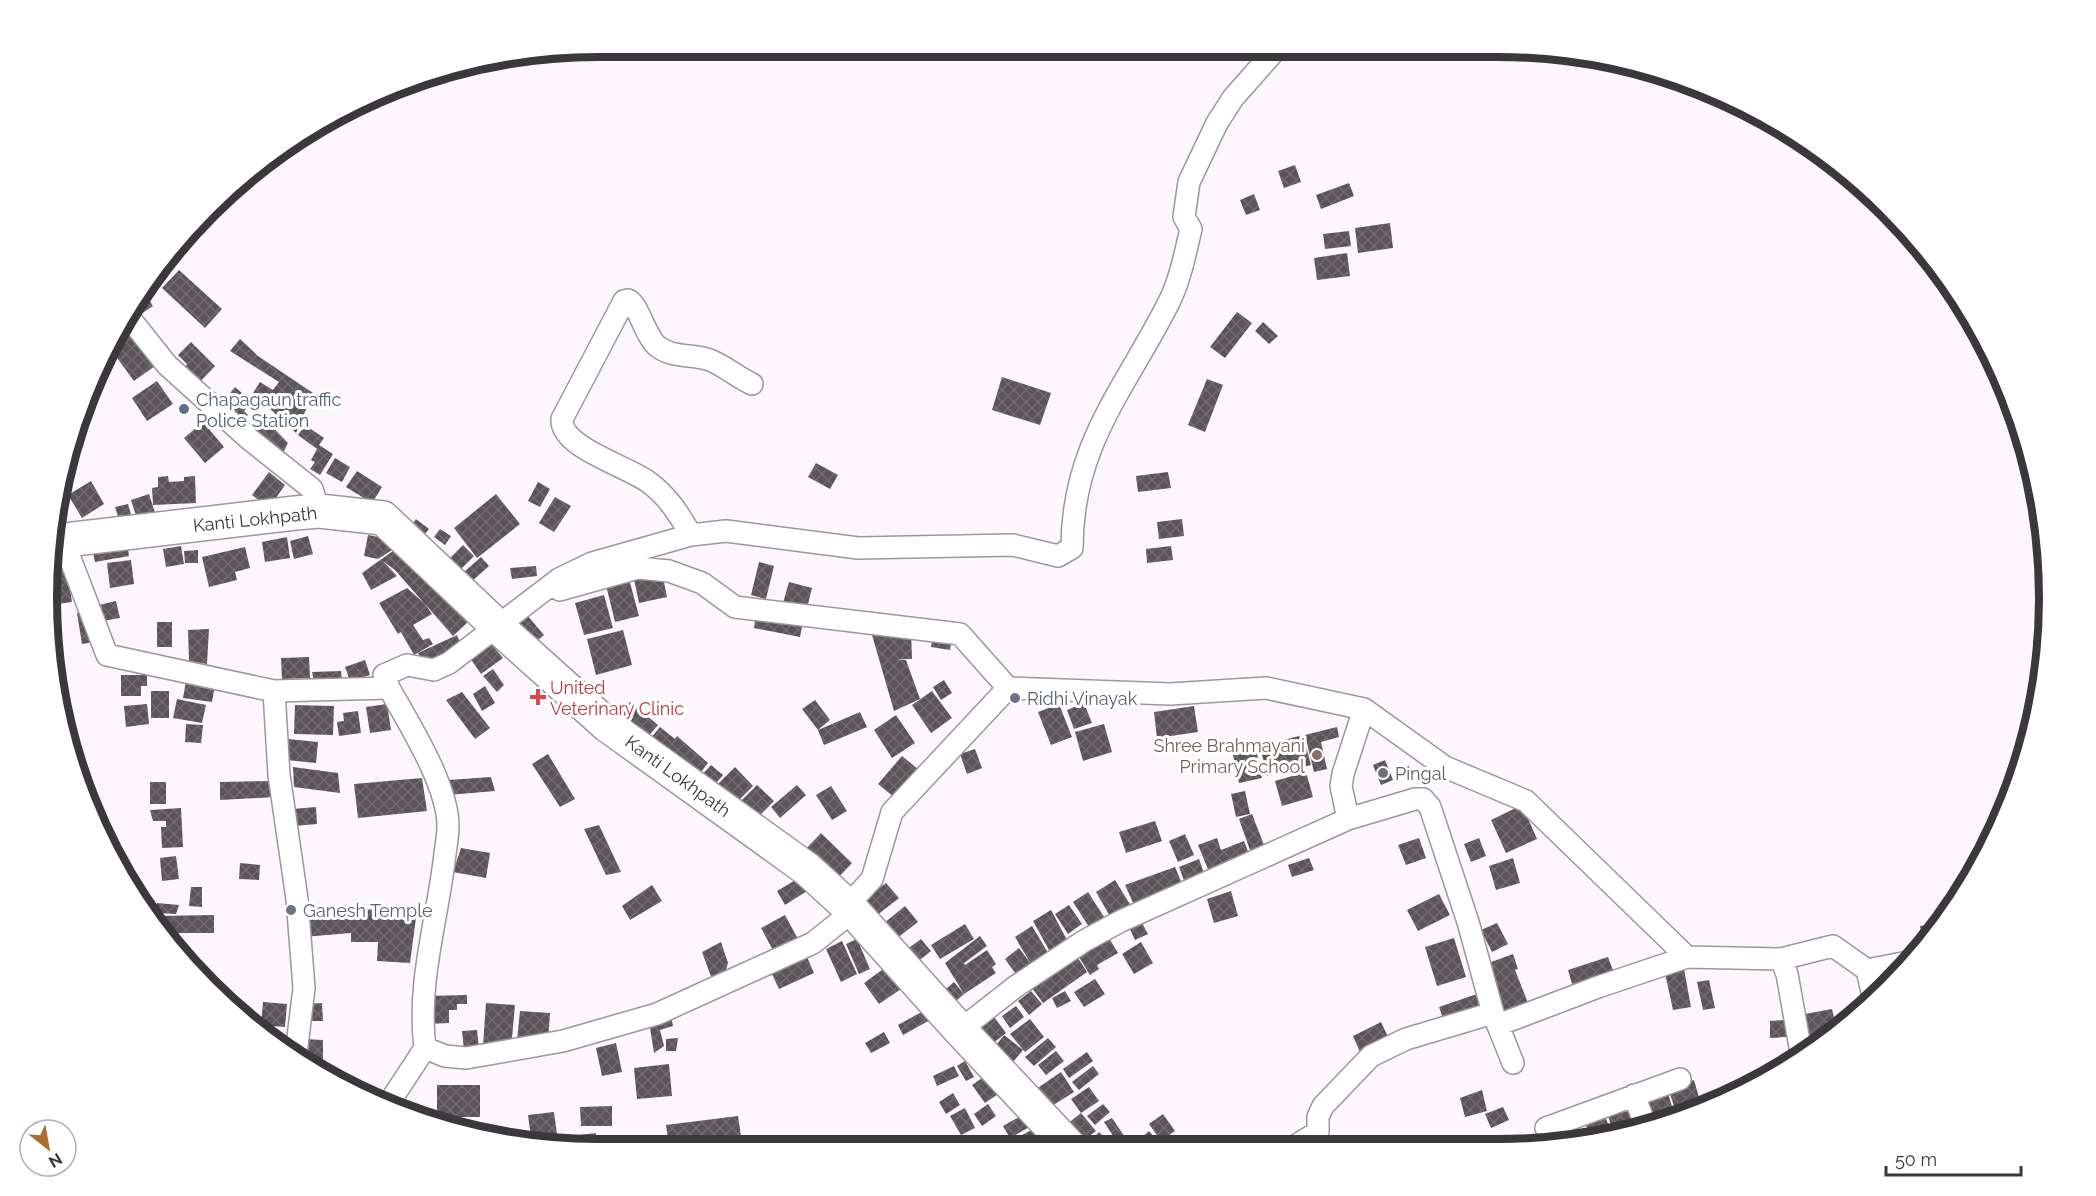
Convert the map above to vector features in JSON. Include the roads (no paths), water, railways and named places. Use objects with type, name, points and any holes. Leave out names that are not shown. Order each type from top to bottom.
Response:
[{"type":"main road","name":"Kanti Lokhpath","points":[[61,540],[319,511],[383,518],[498,627],[608,725],[807,869],[848,908],[1062,1139]]},
{"type":"street","points":[[392,1098],[425,1048],[423,1014],[426,966],[448,825],[442,798],[428,759],[384,675],[407,664],[434,670],[460,657],[484,635],[498,627],[559,579],[592,563],[691,535],[726,531],[858,548],[1013,545],[1058,556],[1072,548],[1072,520],[1085,464],[1106,411],[1169,302],[1182,266],[1191,229],[1184,217],[1189,182],[1217,123],[1233,98],[1269,57]]},
{"type":"street","points":[[691,535],[670,502],[659,491],[625,468],[575,443],[565,431],[562,418],[624,301],[632,300],[635,304],[643,325],[656,345],[677,355],[706,358],[752,384]]},
{"type":"street","points":[[133,322],[167,365],[248,438],[312,489],[319,511]]},
{"type":"street","points":[[60,541],[107,656],[274,691],[389,688]]},
{"type":"street","points":[[537,596],[638,568],[669,571],[702,583],[735,607],[960,634],[1008,688],[1170,694],[1266,688],[1364,709],[1445,767],[1526,801],[1687,957]]},
{"type":"street","points":[[425,1048],[445,1056],[466,1058],[562,1041],[657,1014],[813,943],[848,908],[849,904],[859,897],[872,879],[892,812],[1008,688]]},
{"type":"street","points":[[274,691],[279,775],[297,898],[304,988],[297,1048]]},
{"type":"street","points":[[1348,819],[1341,786],[1364,709]]},
{"type":"street","points":[[960,1030],[1015,987],[1094,936],[1348,819],[1415,799],[1426,801],[1468,922],[1496,1019],[1513,1063]]},
{"type":"street","points":[[1322,1139],[1318,1118],[1323,1106],[1371,1056],[1406,1039],[1496,1019],[1687,957],[1781,959],[1833,946],[1867,970],[1872,990]]},
{"type":"street","points":[[1781,959],[1787,974],[1800,1047]]},
{"type":"street","points":[[1867,970],[1896,964]]},
{"type":"street","points":[[1546,1128],[1680,1079]]},
{"type":"street","points":[[1634,1095],[1643,1119]]},
{"type":"place","name":"Chapagaun traffic Police Station","points":[[184,409]]},
{"type":"place","name":"United Veterinary Clinic","points":[[538,697]]},
{"type":"place","name":"Ridhi Vinayak","points":[[1015,698]]},
{"type":"place","name":"Shree Brahmayani Primary School","points":[[1317,755]]},
{"type":"place","name":"Pingal","points":[[1383,773]]},
{"type":"place","name":"Ganesh Temple","points":[[291,910]]}]
